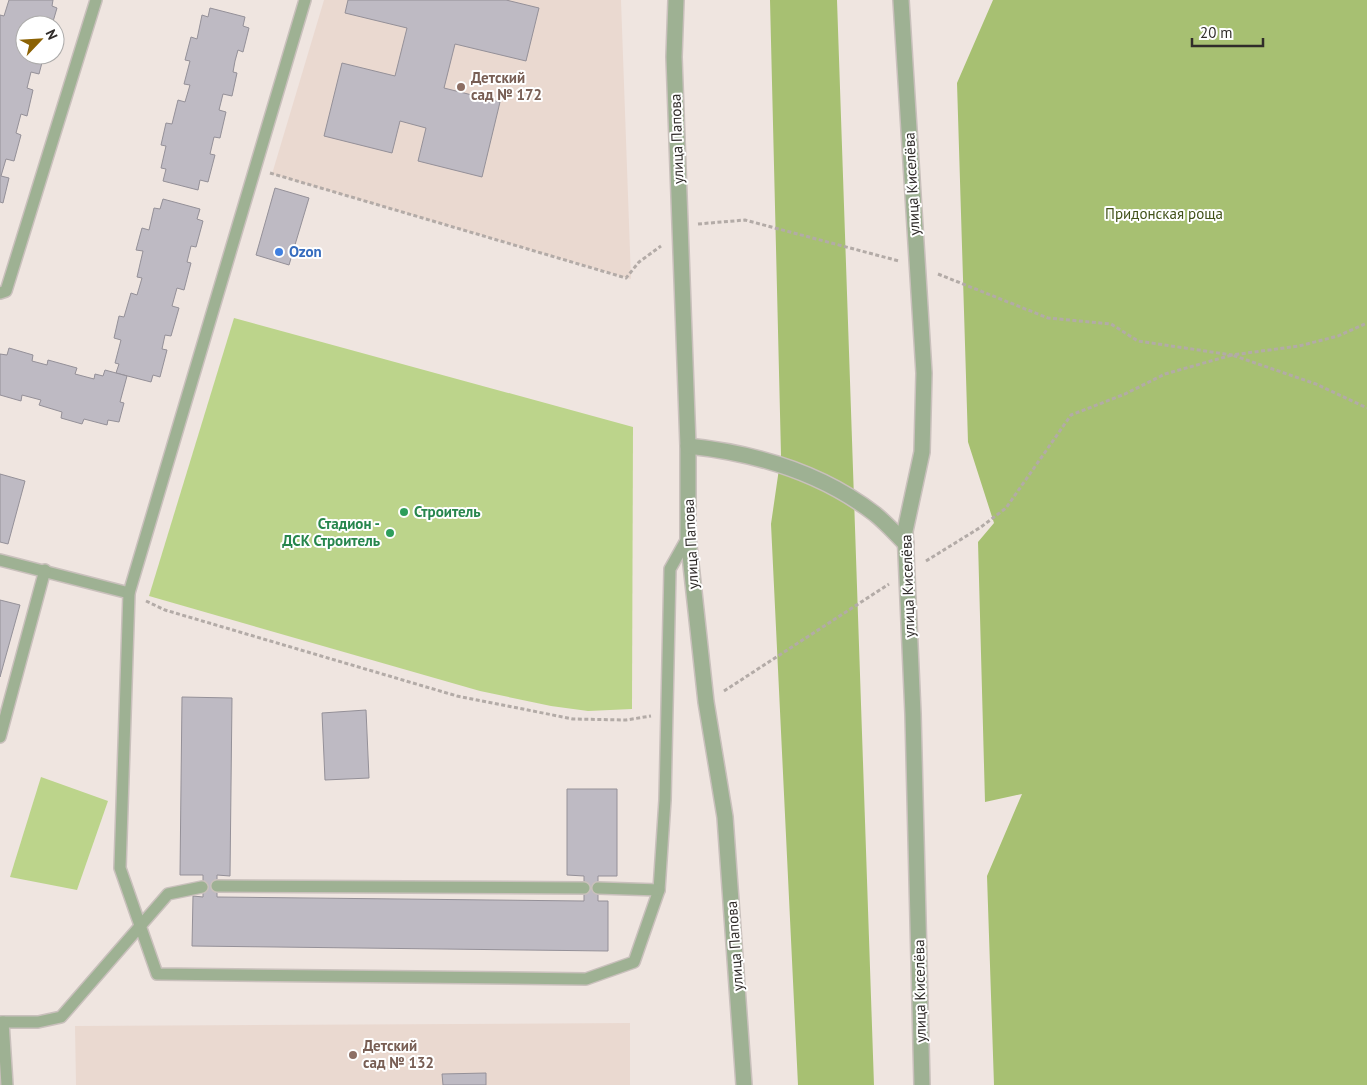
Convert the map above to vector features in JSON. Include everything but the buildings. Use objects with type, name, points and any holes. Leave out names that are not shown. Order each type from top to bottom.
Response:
[{"type":"street","name":"улица Папова","points":[[676,0],[674,57],[688,446],[688,537],[706,702],[725,817],[744,1085]]},
{"type":"street","name":"улица Киселёва","points":[[901,0],[924,373],[922,452],[905,531],[913,714],[922,1085]]},
{"type":"street","points":[[688,446],[748,455],[822,480],[876,515],[906,544]]},
{"type":"lane","points":[[0,293],[6,290],[96,0]]},
{"type":"lane","points":[[306,0],[130,593],[120,868],[157,974],[586,979],[634,962],[660,890],[670,569],[688,537]]},
{"type":"lane","points":[[0,560],[130,593]]},
{"type":"lane","points":[[0,737],[45,570]]},
{"type":"lane","points":[[217,886],[584,888]]},
{"type":"lane","points":[[7,1085],[2,1022],[38,1022],[61,1017],[168,894],[202,887]]},
{"type":"lane","points":[[598,888],[660,890]]},
{"type":"path","points":[[255,169],[626,278],[638,262],[692,225],[744,220],[917,266],[1048,318],[1111,324],[1138,341],[1232,355],[1316,384],[1367,408]]},
{"type":"path","points":[[706,702],[907,572],[966,537],[1006,508],[1071,415],[1124,394],[1165,374],[1232,355],[1299,346],[1338,336],[1367,323]]},
{"type":"path","points":[[130,593],[165,610],[457,696],[573,719],[626,720],[667,712]]},
{"type":"shaded area","name":"Детский сад № 172","points":[[324,0],[621,0],[631,279],[272,174]]},
{"type":"shaded area","name":"Детский сад № 132","points":[[630,1023],[630,1085],[76,1085],[75,1026]]},
{"type":"green space","points":[[770,0],[837,0],[874,1085],[798,1085],[771,524],[781,455]]},
{"type":"green space","name":"Придонская роща","points":[[993,0],[1367,0],[1367,1085],[994,1085],[987,876],[1022,794],[985,802],[978,542],[994,523],[968,442],[957,83]]},
{"type":"green space","name":"Стадион - ДСК Строитель","points":[[234,318],[633,427],[632,709],[588,711],[551,706],[480,691],[149,596]]},
{"type":"green space","points":[[41,777],[108,801],[77,890],[10,877]]},
{"type":"place","name":"Детский сад № 172","points":[[461,87]]},
{"type":"place","name":"Ozon","points":[[279,252]]},
{"type":"place","name":"Строитель","points":[[404,512]]},
{"type":"place","name":"Стадион - ДСК Строитель","points":[[390,533]]},
{"type":"place","name":"Детский сад № 132","points":[[353,1055]]}]
